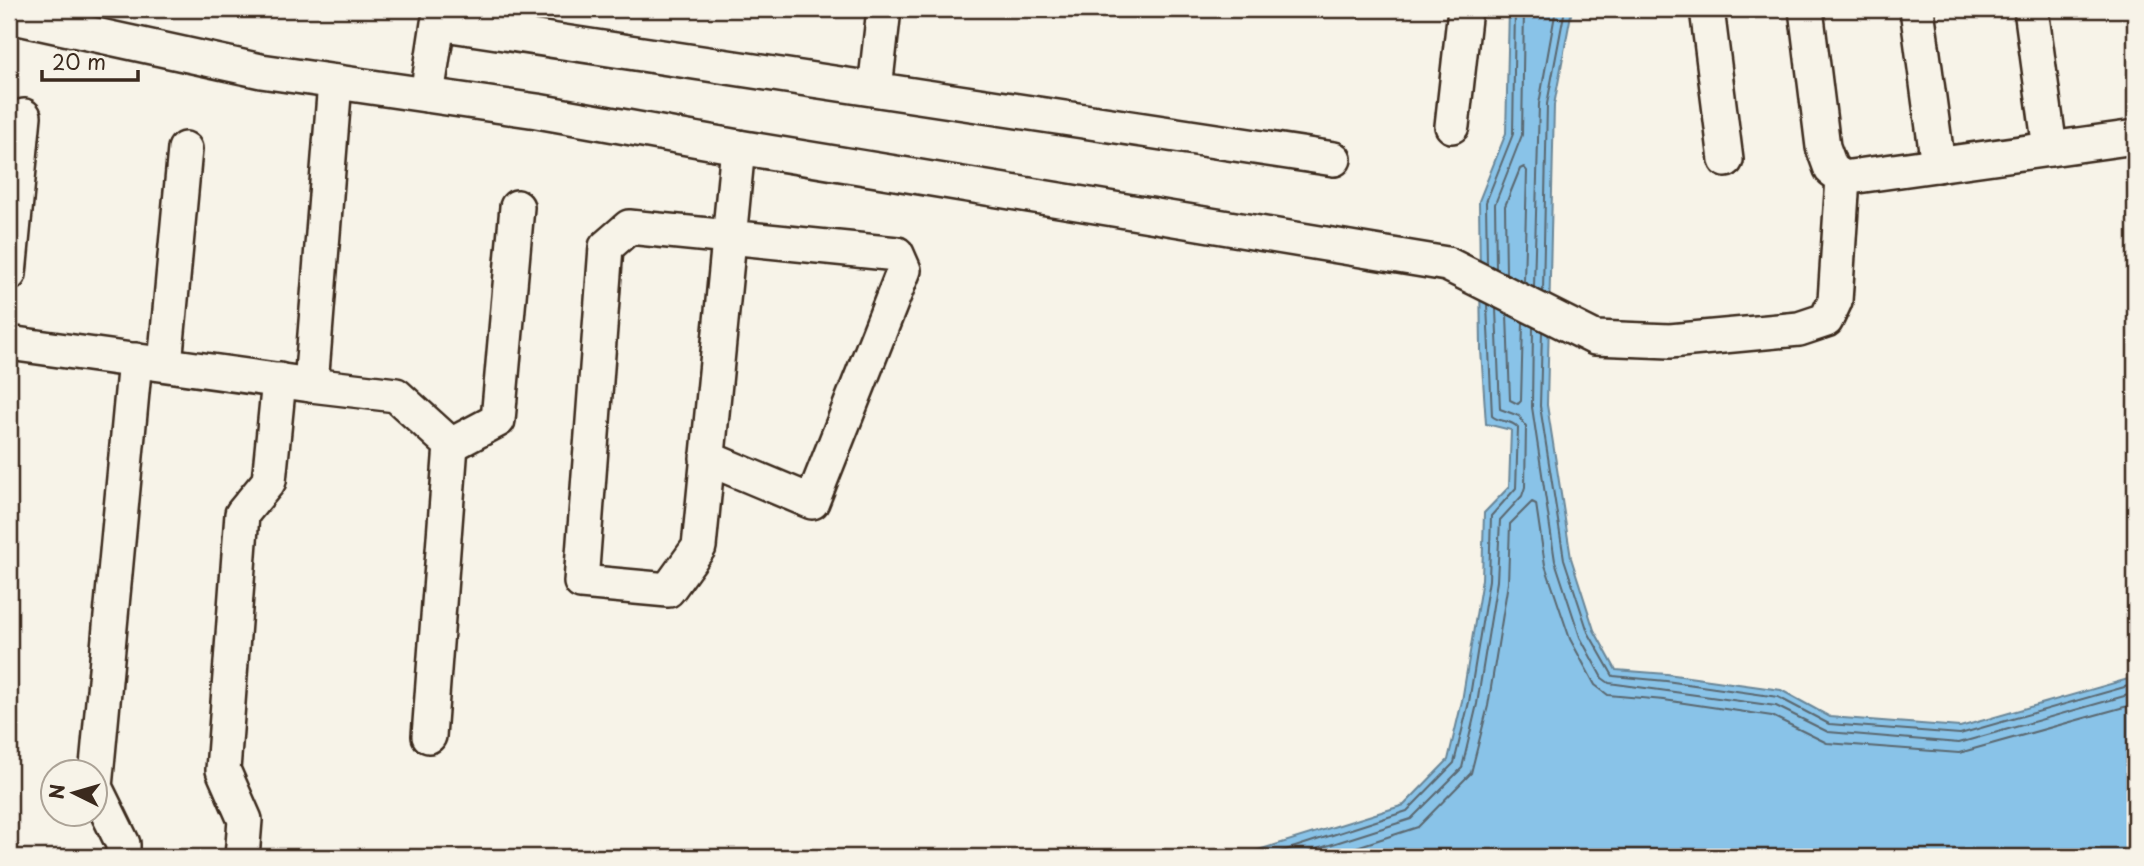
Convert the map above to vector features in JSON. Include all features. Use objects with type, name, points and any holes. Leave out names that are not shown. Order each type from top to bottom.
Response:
[{"type":"street","points":[[875,89],[884,9]]},
{"type":"street","points":[[1452,126],[1465,9]]},
{"type":"street","points":[[1707,9],[1726,160]]},
{"type":"street","points":[[1806,9],[1823,147],[1831,169],[1843,178],[2135,137]]},
{"type":"street","points":[[1917,9],[1938,165]]},
{"type":"street","points":[[2031,9],[2050,149]]},
{"type":"street","points":[[9,16],[261,71],[537,111],[738,147],[1447,264],[1595,338],[1670,341],[1799,329],[1826,320],[1835,301],[1843,178]]},
{"type":"street","points":[[428,95],[438,23],[538,23],[875,89],[1334,159]]},
{"type":"street","points":[[311,385],[335,82]]},
{"type":"street","points":[[9,274],[24,116]]},
{"type":"street","points":[[707,458],[812,502],[904,270],[897,254],[730,236],[629,227],[606,247],[581,582],[668,590],[699,547],[707,458],[730,236],[738,147]]},
{"type":"street","points":[[122,857],[123,844],[94,787],[150,362],[186,149]]},
{"type":"street","points":[[451,445],[498,420],[517,207]]},
{"type":"street","points":[[9,343],[396,395],[451,445]]},
{"type":"street","points":[[242,857],[245,820],[223,770],[242,514],[269,481],[279,380]]},
{"type":"street","points":[[429,736],[451,445]]},
{"type":"water","points":[[1509,9],[1572,9],[1554,105],[1547,405],[1571,558],[1594,630],[1616,670],[1667,674],[1781,690],[1830,717],[1960,727],[2135,677],[2135,857],[1236,857],[1404,805],[1448,760],[1462,701],[1482,579],[1484,513],[1509,487],[1511,430],[1486,424],[1481,350],[1479,201],[1506,133]]}]
